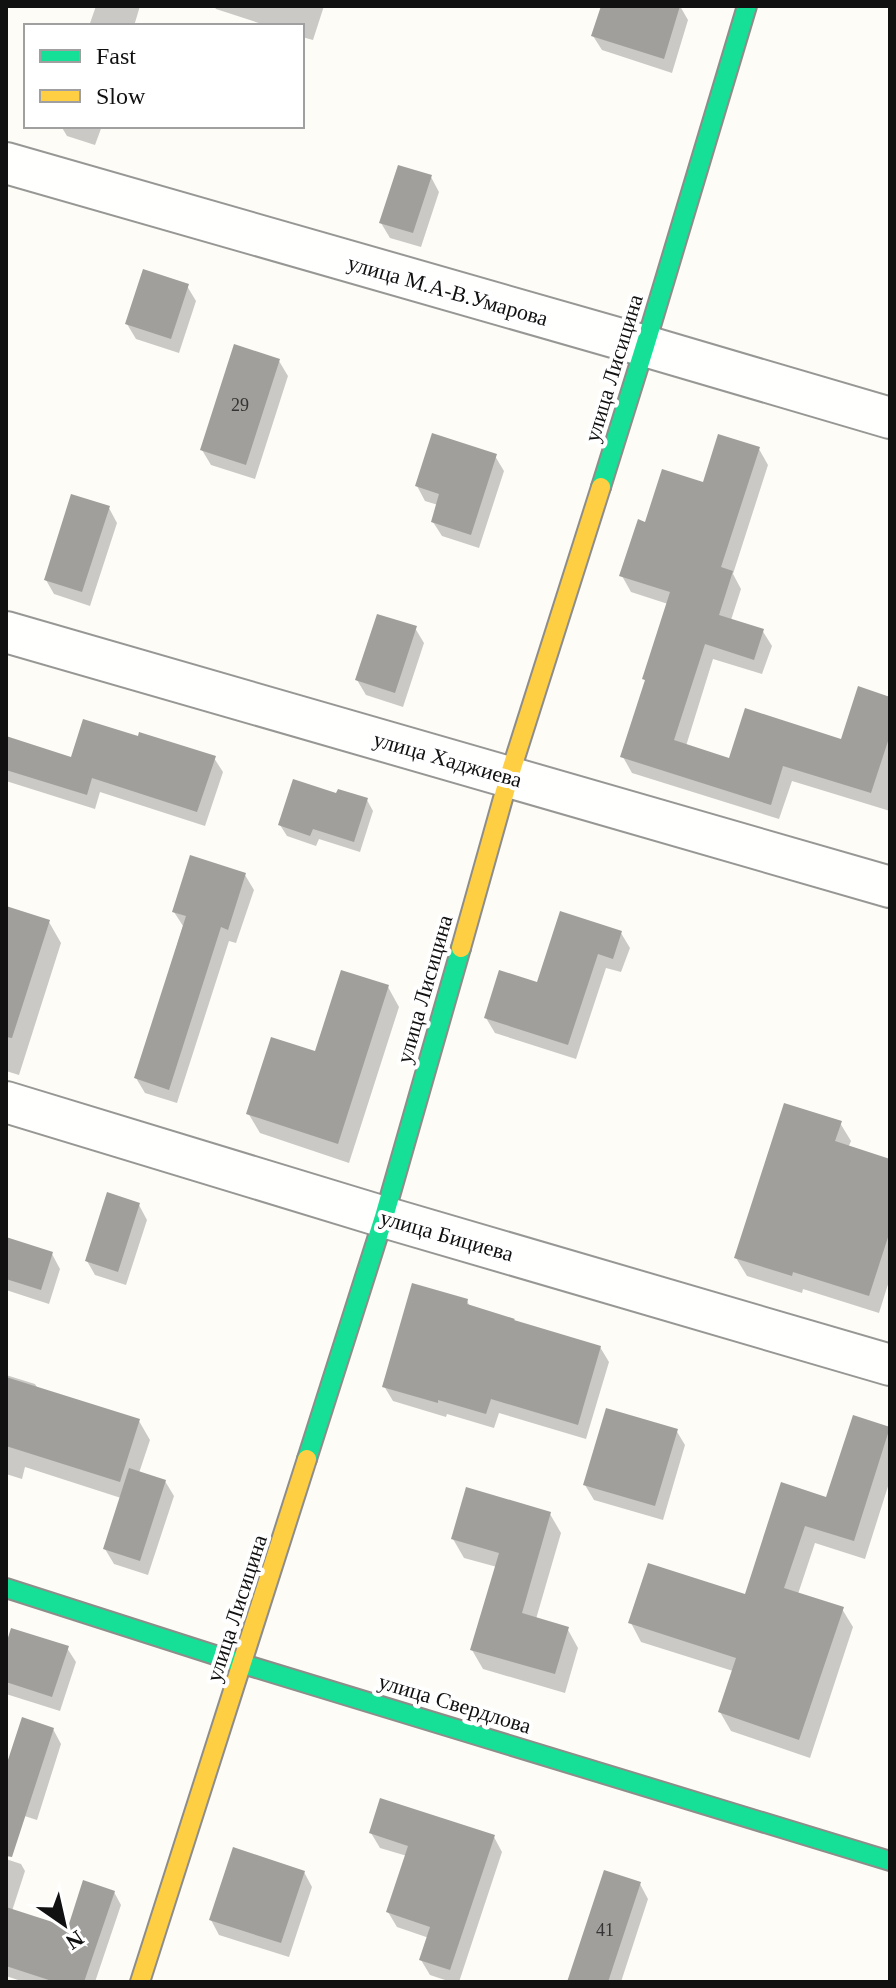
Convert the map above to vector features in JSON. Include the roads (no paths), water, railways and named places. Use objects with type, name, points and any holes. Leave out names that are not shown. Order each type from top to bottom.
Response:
[{"type":"street","name":"улица Лисицина","points":[[140,1982],[384,1217],[509,777],[645,346],[747,6]]},
{"type":"street","name":"улица М.А-В.Умарова","points":[[6,163],[890,418]]},
{"type":"street","name":"улица Хаджиева","points":[[6,632],[890,887]]},
{"type":"street","name":"улица Бициева","points":[[6,1102],[384,1217],[890,1365]]},
{"type":"street","name":"улица Свердлова","points":[[6,1588],[243,1664],[890,1861]]}]
